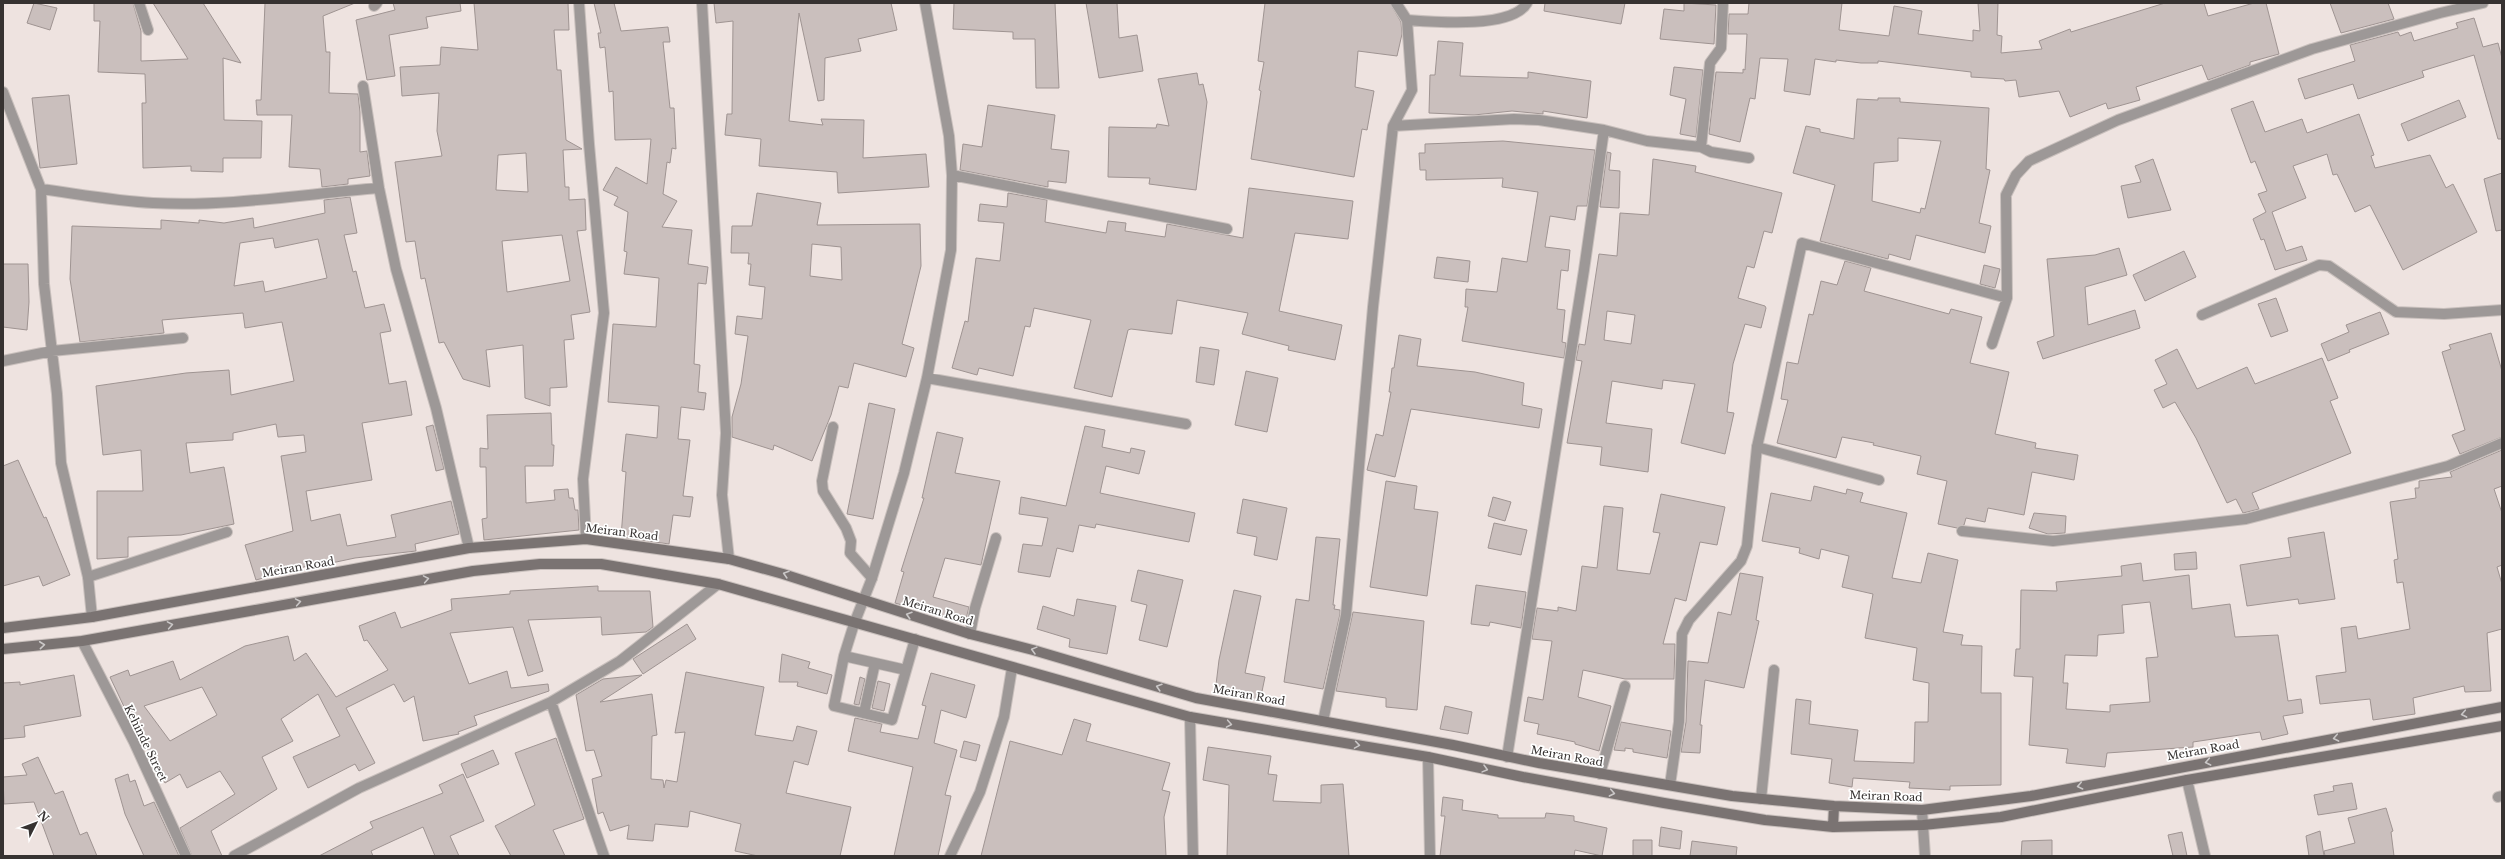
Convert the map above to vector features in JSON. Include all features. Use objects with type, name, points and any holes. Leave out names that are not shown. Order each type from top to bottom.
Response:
[{"type":"main road","name":"Meiran Road","points":[[3,628],[92,617],[469,548],[586,539],[729,559],[783,574],[970,634],[1033,650],[1196,698],[1600,774],[1761,799],[1834,806],[1922,810],[2031,796],[2502,707]]},
{"type":"main road","points":[[3,649],[82,641],[465,572],[540,564],[600,564],[718,584],[854,624],[915,639],[1012,668],[1190,717],[1428,757],[1523,777],[1664,803],[1765,820],[1833,827],[1923,825],[2001,817],[2187,780],[2502,726]]},
{"type":"main road","points":[[1833,827],[1834,806]]},
{"type":"street","points":[[139,3],[148,30]]},
{"type":"street","points":[[580,3],[588,144],[604,313],[583,479],[586,539]]},
{"type":"street","points":[[702,3],[726,433],[722,495],[729,559]]},
{"type":"street","points":[[915,639],[892,720],[834,706],[844,656],[862,600],[872,578],[904,473],[927,378],[951,250],[952,176],[949,136],[925,3]]},
{"type":"street","points":[[1323,721],[1346,615],[1373,307],[1393,126],[1412,90],[1407,20],[1396,3]]},
{"type":"street","points":[[1407,20],[1462,24],[1509,16],[1527,3]]},
{"type":"street","points":[[1701,147],[1710,63],[1721,48],[1723,3]]},
{"type":"street","points":[[1992,344],[2007,298],[2006,195],[2016,175],[2029,161],[2118,120],[2305,52],[2440,13],[2483,3]]},
{"type":"street","points":[[363,86],[380,188],[396,269],[436,408],[469,548]]},
{"type":"street","points":[[3,92],[41,189],[44,284],[52,351],[61,462],[88,577],[92,617]]},
{"type":"street","points":[[1393,126],[1514,119],[1539,120],[1604,130],[1647,141],[1701,147],[1711,152],[1749,158]]},
{"type":"street","points":[[1507,757],[1583,278],[1604,130]]},
{"type":"street","points":[[952,176],[1227,229]]},
{"type":"street","points":[[41,189],[152,203],[191,203],[265,201],[380,188]]},
{"type":"street","points":[[1670,784],[1680,722],[1682,634],[1689,620],[1741,561],[1747,546],[1758,447],[1802,243],[2007,298]]},
{"type":"street","points":[[2202,315],[2319,265],[2329,266],[2396,312],[2444,314],[2502,310]]},
{"type":"street","points":[[3,361],[52,351],[183,338]]},
{"type":"street","points":[[927,378],[1186,424]]},
{"type":"street","points":[[833,427],[822,481],[823,491],[846,528],[851,541],[850,553],[872,578]]},
{"type":"street","points":[[1962,531],[2053,541],[2246,519],[2448,466],[2502,443]]},
{"type":"street","points":[[1758,447],[1879,480]]},
{"type":"street","points":[[88,577],[227,532]]},
{"type":"street","points":[[970,634],[974,608],[996,538]]},
{"type":"street","points":[[234,856],[359,788],[551,702],[620,661],[718,584]]},
{"type":"street","name":"Kehinde Street","points":[[82,641],[134,742],[186,856]]},
{"type":"street","points":[[844,656],[906,670]]},
{"type":"street","points":[[864,713],[875,663]]},
{"type":"street","points":[[950,856],[980,792],[1004,717],[1012,668]]},
{"type":"street","points":[[1761,799],[1774,670]]},
{"type":"street","points":[[1600,774],[1625,686]]},
{"type":"street","points":[[551,702],[604,856]]},
{"type":"street","points":[[1190,717],[1194,856]]},
{"type":"street","points":[[1428,757],[1430,856]]},
{"type":"street","points":[[2187,780],[2205,856]]},
{"type":"street","points":[[1922,810],[1925,856]]},
{"type":"building","points":[[34,3],[57,8],[50,30],[27,23]]},
{"type":"building","points":[[94,3],[133,3],[141,31],[141,61],[188,59],[153,3],[203,3],[241,63],[223,58],[224,120],[262,121],[261,158],[223,158],[223,172],[191,171],[191,166],[143,168],[142,103],[146,103],[145,74],[98,72],[100,21],[94,21]]},
{"type":"building","points":[[265,3],[355,3],[323,16],[326,52],[330,52],[329,93],[358,94],[360,112],[360,152],[367,151],[370,176],[348,179],[348,184],[322,187],[320,169],[289,167],[292,115],[257,115],[256,100],[261,100]]},
{"type":"building","points":[[393,3],[460,3],[461,11],[426,17],[428,28],[389,35],[395,76],[367,80],[356,20],[395,10]]},
{"type":"building","points":[[474,3],[568,3],[569,30],[554,30],[557,70],[561,70],[566,140],[582,149],[563,150],[565,187],[569,187],[569,200],[585,199],[586,230],[577,231],[590,312],[571,315],[574,339],[564,340],[567,387],[550,388],[550,406],[525,398],[523,345],[486,350],[490,387],[463,379],[444,342],[439,343],[425,278],[421,279],[415,241],[406,242],[395,162],[442,156],[437,131],[439,93],[402,96],[400,67],[440,65],[441,47],[478,50]],"holes":[[[526,153],[528,192],[496,190],[498,155]],[[562,235],[570,281],[507,292],[502,241]]]},
{"type":"building","points":[[594,3],[614,3],[621,31],[668,27],[670,42],[663,42],[670,108],[674,108],[676,149],[672,148],[670,163],[667,162],[663,194],[677,201],[662,227],[692,230],[688,264],[708,267],[706,284],[698,283],[694,364],[700,365],[698,392],[706,393],[704,410],[681,407],[678,439],[690,440],[683,496],[693,497],[690,517],[673,515],[669,544],[621,537],[626,472],[622,471],[626,434],[657,438],[659,406],[608,402],[613,324],[656,327],[659,278],[624,274],[627,252],[624,251],[628,212],[614,205],[618,197],[603,190],[616,167],[647,184],[651,139],[615,140],[613,91],[609,92],[605,47],[600,48],[598,33],[601,33]]},
{"type":"building","points":[[714,3],[891,3],[897,30],[858,39],[861,51],[825,58],[824,100],[818,101],[799,13],[789,121],[823,125],[821,119],[864,120],[863,158],[926,154],[929,187],[838,193],[837,172],[759,166],[761,139],[725,135],[727,114],[732,114],[733,21],[716,23]]},
{"type":"building","points":[[954,3],[1055,3],[1059,88],[1036,88],[1035,39],[1013,39],[1013,32],[953,29]]},
{"type":"building","points":[[1086,3],[1117,3],[1119,38],[1137,35],[1143,71],[1099,78]]},
{"type":"building","points":[[1265,3],[1390,3],[1401,22],[1402,34],[1397,56],[1358,51],[1355,87],[1374,91],[1367,130],[1362,129],[1354,177],[1251,159],[1261,91],[1259,90],[1264,62],[1258,61]]},
{"type":"building","points":[[1545,3],[1625,3],[1621,24],[1544,11]]},
{"type":"building","points":[[1684,3],[1716,5],[1714,44],[1660,39],[1664,9],[1684,11]]},
{"type":"building","points":[[1749,3],[1842,3],[1839,30],[1889,36],[1894,6],[1922,11],[1918,34],[1973,41],[1973,30],[1980,31],[1978,3],[1998,3],[1997,35],[2002,36],[2001,53],[2042,49],[2039,41],[2070,29],[2071,32],[2165,3],[2204,3],[2208,16],[2254,3],[2266,3],[2279,54],[2250,62],[2250,65],[2208,80],[2202,65],[2136,87],[2140,100],[2108,109],[2106,103],[2070,117],[2059,91],[2019,97],[2016,80],[2005,81],[2004,79],[1971,77],[1971,72],[1878,61],[1878,63],[1861,63],[1815,59],[1810,95],[1784,91],[1788,59],[1760,58],[1755,99],[1750,98],[1740,142],[1709,134],[1716,72],[1743,73],[1743,69],[1745,70],[1747,34],[1728,34],[1729,14],[1748,14]]},
{"type":"building","points":[[2330,3],[2388,3],[2394,19],[2341,33]]},
{"type":"building","points":[[2474,18],[2483,47],[2498,43],[2502,58],[2502,139],[2498,139],[2474,55],[2422,71],[2424,77],[2358,99],[2353,84],[2305,99],[2298,79],[2355,61],[2350,45],[2398,32],[2400,36],[2411,32],[2414,41],[2458,28],[2456,23]]},
{"type":"building","points":[[1438,41],[1463,43],[1460,76],[1528,78],[1528,72],[1591,81],[1587,118],[1543,111],[1543,114],[1512,111],[1474,115],[1429,113],[1430,75],[1435,75]]},
{"type":"building","points":[[1674,67],[1703,70],[1696,137],[1680,134],[1686,99],[1670,95]]},
{"type":"building","points":[[1197,73],[1199,85],[1203,84],[1207,102],[1196,190],[1149,184],[1150,178],[1108,177],[1109,127],[1156,128],[1157,124],[1169,126],[1158,79]]},
{"type":"building","points":[[69,95],[77,164],[40,168],[32,98]]},
{"type":"building","points":[[1878,98],[1900,98],[1900,102],[1989,108],[1986,169],[1990,170],[1979,223],[1991,226],[1985,253],[1916,235],[1910,260],[1889,254],[1888,259],[1820,241],[1835,185],[1793,173],[1806,126],[1820,129],[1820,132],[1854,139],[1857,99],[1878,100]],"holes":[[[1898,138],[1941,141],[1925,209],[1921,208],[1920,213],[1872,201],[1874,163],[1898,161]]]},
{"type":"building","points":[[2459,100],[2466,117],[2408,141],[2401,124]]},
{"type":"building","points":[[2253,101],[2265,132],[2302,119],[2307,133],[2359,114],[2374,155],[2371,156],[2375,168],[2430,155],[2446,188],[2453,184],[2477,232],[2403,270],[2370,205],[2355,212],[2337,174],[2333,175],[2327,154],[2293,166],[2306,198],[2272,212],[2286,251],[2302,246],[2307,260],[2275,270],[2264,239],[2261,240],[2253,219],[2266,212],[2258,194],[2267,191],[2255,161],[2251,163],[2231,109]]},
{"type":"building","points":[[988,105],[1055,115],[1051,149],[1069,151],[1066,183],[1048,181],[1048,187],[960,170],[963,144],[982,147]]},
{"type":"building","points":[[1503,141],[1595,150],[1587,206],[1577,206],[1575,220],[1550,216],[1545,247],[1570,250],[1568,271],[1561,270],[1557,309],[1565,310],[1562,342],[1566,343],[1564,358],[1462,341],[1468,307],[1465,307],[1466,289],[1497,292],[1502,258],[1527,262],[1538,192],[1502,187],[1503,178],[1426,180],[1426,170],[1420,170],[1419,153],[1425,153],[1425,144]]},
{"type":"building","points":[[1607,152],[1611,153],[1609,170],[1620,171],[1619,208],[1600,207]]},
{"type":"building","points":[[1653,159],[1696,166],[1695,172],[1782,193],[1772,233],[1764,231],[1754,268],[1747,266],[1738,298],[1765,306],[1766,308],[1761,328],[1745,324],[1733,364],[1727,412],[1734,413],[1725,454],[1681,443],[1695,384],[1663,380],[1662,389],[1612,381],[1606,423],[1652,429],[1648,472],[1600,465],[1602,447],[1567,443],[1582,361],[1576,360],[1579,344],[1585,345],[1599,254],[1617,256],[1620,213],[1649,215]],"holes":[[[1607,311],[1635,315],[1631,344],[1604,340]]]},
{"type":"building","points":[[2153,159],[2171,210],[2128,218],[2121,186],[2141,182],[2135,166]]},
{"type":"building","points":[[2502,173],[2502,230],[2496,231],[2484,179]]},
{"type":"building","points":[[1249,188],[1353,201],[1348,239],[1295,233],[1279,311],[1342,325],[1335,360],[1288,350],[1289,346],[1242,334],[1248,313],[1177,300],[1172,334],[1131,329],[1128,330],[1112,397],[1074,388],[1091,320],[1034,308],[1030,327],[1025,326],[1013,376],[979,368],[977,375],[952,368],[965,321],[968,322],[976,258],[1000,261],[1004,223],[978,221],[980,204],[1007,207],[1008,193],[1047,200],[1045,222],[1106,233],[1108,221],[1126,223],[1125,231],[1165,237],[1167,224],[1243,238]]},
{"type":"building","points":[[757,193],[821,203],[817,225],[920,224],[921,266],[902,344],[914,348],[906,377],[854,363],[848,388],[839,386],[831,415],[812,461],[774,445],[773,450],[732,437],[732,417],[741,384],[748,336],[735,334],[737,316],[762,319],[765,287],[749,285],[751,264],[748,264],[749,253],[731,253],[732,226],[752,226]],"holes":[[[812,244],[841,247],[842,280],[810,276]]]},
{"type":"building","points":[[350,197],[357,233],[344,235],[353,272],[356,271],[365,308],[384,304],[391,331],[380,333],[389,384],[406,381],[412,415],[362,423],[372,480],[306,491],[311,521],[340,514],[347,546],[396,537],[391,515],[451,501],[459,534],[415,544],[416,551],[355,558],[322,565],[322,562],[256,580],[245,545],[293,531],[281,456],[306,452],[304,435],[278,437],[276,424],[233,433],[233,440],[186,443],[190,473],[224,467],[234,524],[181,535],[128,537],[128,557],[97,559],[97,491],[143,491],[141,450],[103,455],[96,386],[186,373],[229,370],[231,395],[294,381],[282,322],[245,328],[243,313],[162,320],[164,333],[80,342],[70,279],[72,226],[161,229],[161,220],[199,223],[199,220],[224,223],[253,218],[254,228],[325,213],[324,200]],"holes":[[[273,238],[275,248],[318,239],[327,278],[265,292],[263,281],[234,286],[240,243]]]},
{"type":"building","points":[[2119,248],[2127,275],[2085,287],[2088,325],[2135,310],[2140,328],[2043,359],[2037,342],[2054,336],[2047,259],[2095,255]]},
{"type":"building","points":[[2184,251],[2196,277],[2145,301],[2133,275]]},
{"type":"building","points":[[1437,257],[1470,261],[1468,282],[1434,278]]},
{"type":"building","points":[[1845,261],[1871,268],[1864,291],[1949,314],[1951,309],[1982,317],[1970,363],[2009,372],[1995,434],[2036,443],[2035,448],[2078,455],[2074,480],[2032,472],[2024,515],[1988,508],[1985,522],[1966,518],[1964,525],[1957,528],[1938,524],[1947,481],[1917,474],[1921,456],[1873,445],[1874,443],[1842,437],[1836,458],[1777,443],[1788,400],[1781,399],[1787,362],[1798,364],[1809,314],[1813,315],[1821,281],[1837,285]]},
{"type":"building","points":[[3,264],[28,264],[29,302],[27,330],[3,327]]},
{"type":"building","points":[[1984,265],[2000,269],[1995,288],[1980,284]]},
{"type":"building","points":[[2276,298],[2288,331],[2271,337],[2258,304]]},
{"type":"building","points":[[2380,312],[2389,334],[2349,350],[2350,352],[2328,361],[2321,344],[2349,332],[2346,325]]},
{"type":"building","points":[[2491,333],[2502,371],[2502,437],[2460,454],[2452,435],[2465,430],[2442,352],[2451,349],[2449,345]]},
{"type":"building","points":[[1399,335],[1421,339],[1417,366],[1475,372],[1524,383],[1522,405],[1542,409],[1539,428],[1411,409],[1395,477],[1367,470],[1376,434],[1383,436],[1391,392],[1389,392],[1392,368],[1394,368]]},
{"type":"building","points":[[1200,347],[1219,350],[1214,385],[1196,382]]},
{"type":"building","points":[[2177,349],[2197,389],[2247,367],[2255,384],[2322,358],[2338,398],[2330,401],[2351,453],[2252,493],[2259,509],[2243,513],[2236,499],[2227,503],[2196,438],[2175,402],[2163,408],[2154,390],[2167,384],[2155,360]]},
{"type":"building","points":[[1246,371],[1278,378],[1267,432],[1235,425]]},
{"type":"building","points":[[869,403],[895,409],[873,519],[847,514]]},
{"type":"building","points":[[551,413],[552,445],[554,445],[553,466],[525,466],[526,503],[555,500],[554,490],[568,489],[569,498],[573,498],[575,510],[578,510],[579,530],[484,540],[482,519],[487,518],[486,467],[480,467],[480,448],[488,449],[487,415]]},
{"type":"building","points":[[433,425],[444,469],[436,471],[426,427]]},
{"type":"building","points":[[1085,426],[1105,430],[1102,447],[1130,453],[1131,448],[1145,451],[1139,474],[1106,466],[1100,493],[1195,513],[1189,542],[1096,524],[1095,528],[1079,525],[1073,552],[1057,548],[1050,577],[1018,572],[1023,544],[1042,546],[1048,518],[1019,514],[1021,497],[1066,506]]},
{"type":"building","points":[[937,432],[963,438],[955,473],[1000,481],[981,565],[945,558],[933,597],[969,607],[965,623],[895,603],[904,572],[901,571],[924,498],[922,498]]},
{"type":"building","points":[[2502,450],[2502,486],[2494,489],[2502,513],[2502,565],[2497,567],[2502,584],[2502,629],[2487,633],[2491,691],[2465,692],[2464,686],[2413,698],[2415,714],[2373,720],[2370,699],[2320,704],[2316,676],[2346,672],[2341,628],[2356,626],[2358,639],[2410,629],[2403,582],[2397,583],[2394,560],[2398,559],[2390,502],[2416,498],[2415,488],[2419,488],[2419,481],[2452,477],[2450,472]]},
{"type":"building","points":[[18,460],[44,518],[46,517],[70,575],[43,586],[39,576],[3,586],[3,466]]},
{"type":"building","points":[[1386,481],[1417,486],[1414,509],[1438,512],[1427,596],[1370,587]]},
{"type":"building","points":[[1814,486],[1846,494],[1847,489],[1863,493],[1860,502],[1907,513],[1892,578],[1921,583],[1928,553],[1958,560],[1943,632],[1963,635],[1961,645],[1982,646],[1981,693],[2001,693],[2001,785],[1950,786],[1950,790],[1909,788],[1910,782],[1853,778],[1852,787],[1829,783],[1832,759],[1791,754],[1796,699],[1811,701],[1809,724],[1858,730],[1854,761],[1914,763],[1915,722],[1928,722],[1929,683],[1913,680],[1917,648],[1865,638],[1873,594],[1842,587],[1849,556],[1821,549],[1819,559],[1799,553],[1800,548],[1762,541],[1771,493],[1811,501]]},
{"type":"building","points":[[1661,494],[1725,507],[1717,545],[1700,542],[1686,601],[1675,598],[1663,644],[1675,644],[1674,679],[1625,679],[1583,670],[1578,697],[1611,706],[1599,751],[1575,744],[1575,742],[1537,734],[1539,724],[1524,721],[1528,697],[1543,700],[1552,641],[1532,639],[1537,608],[1558,611],[1558,607],[1576,611],[1582,566],[1597,568],[1604,506],[1623,508],[1617,570],[1650,574],[1660,533],[1653,532]]},
{"type":"building","points":[[1493,497],[1511,502],[1505,521],[1488,516]]},
{"type":"building","points":[[1243,499],[1287,508],[1277,560],[1254,555],[1257,537],[1237,533]]},
{"type":"building","points":[[2034,513],[2066,516],[2065,533],[2048,534],[2029,528]]},
{"type":"building","points":[[1494,523],[1527,530],[1521,555],[1488,548]]},
{"type":"building","points":[[2324,532],[2335,599],[2299,604],[2298,599],[2247,606],[2240,565],[2291,557],[2288,538]]},
{"type":"building","points":[[1316,537],[1340,539],[1333,605],[1335,605],[1334,609],[1340,610],[1340,614],[1323,689],[1284,682],[1296,599],[1309,601]]},
{"type":"building","points":[[2196,552],[2197,569],[2175,570],[2174,554]]},
{"type":"building","points":[[2141,563],[2143,581],[2189,575],[2192,609],[2230,604],[2235,637],[2278,635],[2288,701],[2301,699],[2303,713],[2283,716],[2288,734],[2262,740],[2260,732],[2193,742],[2193,747],[2107,753],[2105,767],[2066,763],[2068,749],[2029,745],[2033,677],[2014,676],[2016,649],[2020,649],[2021,590],[2057,591],[2056,582],[2122,576],[2121,566]],"holes":[[[2150,602],[2158,657],[2146,658],[2150,702],[2110,705],[2110,712],[2066,709],[2068,683],[2063,683],[2065,655],[2097,656],[2098,635],[2124,633],[2122,605]]]},
{"type":"building","points":[[1138,570],[1183,580],[1167,647],[1139,640],[1147,605],[1131,601]]},
{"type":"building","points":[[1740,573],[1763,577],[1756,620],[1759,621],[1744,688],[1705,680],[1700,725],[1702,725],[1700,753],[1681,752],[1686,722],[1688,661],[1708,663],[1718,612],[1731,615]]},
{"type":"building","points":[[1476,585],[1526,592],[1521,628],[1490,622],[1489,626],[1471,624]]},
{"type":"building","points":[[598,586],[598,591],[650,591],[653,627],[646,632],[602,635],[601,617],[528,620],[543,671],[528,676],[513,627],[450,633],[469,684],[507,671],[511,688],[548,684],[549,691],[474,716],[477,725],[458,732],[459,734],[423,741],[414,696],[404,702],[394,684],[346,708],[375,763],[359,771],[355,764],[308,788],[293,757],[340,736],[318,694],[281,719],[293,741],[262,757],[277,789],[211,831],[222,856],[192,856],[180,828],[235,794],[220,771],[187,788],[180,774],[165,783],[157,769],[160,767],[136,732],[110,677],[128,670],[130,676],[173,661],[180,680],[245,646],[288,636],[294,661],[306,653],[336,697],[388,670],[367,640],[364,641],[359,626],[395,612],[401,628],[452,610],[451,599],[510,594],[510,591]],"holes":[[[202,687],[217,715],[170,741],[144,706]]]},
{"type":"building","points":[[1234,590],[1261,596],[1245,673],[1265,677],[1260,701],[1215,693],[1219,660]]},
{"type":"building","points":[[1077,599],[1116,606],[1107,654],[1069,647],[1070,639],[1037,629],[1043,606],[1074,616]]},
{"type":"building","points":[[1353,612],[1424,621],[1417,710],[1386,707],[1386,698],[1336,691]]},
{"type":"building","points":[[687,624],[696,639],[643,674],[633,659]]},
{"type":"building","points":[[782,654],[810,662],[808,668],[832,675],[827,694],[797,686],[798,682],[779,682]]},
{"type":"building","points":[[686,672],[764,687],[755,735],[793,741],[797,726],[817,731],[808,765],[794,761],[786,793],[851,807],[840,856],[758,856],[735,851],[741,824],[690,811],[688,827],[655,824],[653,841],[627,839],[629,825],[610,831],[603,812],[598,814],[592,779],[602,776],[594,750],[586,751],[576,695],[603,679],[642,675],[600,702],[652,694],[657,735],[652,736],[651,779],[663,780],[664,788],[666,780],[677,782],[685,732],[675,733]]},
{"type":"building","points":[[931,673],[975,685],[966,718],[941,710],[934,743],[957,750],[945,795],[951,796],[938,856],[894,856],[913,767],[848,751],[855,718],[882,724],[880,732],[918,739],[926,706],[922,705]]},
{"type":"building","points":[[74,675],[81,716],[24,726],[25,737],[3,739],[3,683],[20,682],[20,685]]},
{"type":"building","points":[[860,677],[865,679],[859,705],[854,704]]},
{"type":"building","points":[[878,681],[890,684],[884,711],[872,708]]},
{"type":"building","points":[[1445,706],[1472,712],[1468,734],[1440,729]]},
{"type":"building","points":[[1074,719],[1091,724],[1086,741],[1170,763],[1162,790],[1170,792],[1164,817],[1166,856],[981,856],[1010,741],[1062,755]]},
{"type":"building","points":[[1621,722],[1671,731],[1667,758],[1633,752],[1633,749],[1625,748],[1625,751],[1614,750]]},
{"type":"building","points":[[556,738],[584,819],[553,830],[565,856],[511,856],[495,826],[535,805],[515,753]]},
{"type":"building","points":[[964,741],[980,745],[976,761],[960,757]]},
{"type":"building","points":[[1208,747],[1271,756],[1268,774],[1277,775],[1273,801],[1321,803],[1321,785],[1343,784],[1349,856],[1227,856],[1229,785],[1203,780]]},
{"type":"building","points":[[493,750],[499,764],[467,778],[461,764]]},
{"type":"building","points":[[38,757],[55,794],[63,791],[80,835],[87,832],[97,856],[54,856],[34,802],[4,804],[3,777],[27,775],[22,764]]},
{"type":"building","points":[[128,774],[130,782],[135,780],[144,806],[154,802],[179,856],[144,856],[125,814],[115,779]]},
{"type":"building","points":[[463,774],[484,821],[450,836],[459,856],[435,856],[423,827],[371,851],[373,856],[319,856],[373,828],[370,822],[443,793],[439,785]]},
{"type":"building","points":[[2352,783],[2357,809],[2318,815],[2314,795],[2334,791],[2333,786]]},
{"type":"building","points":[[1443,797],[1463,800],[1462,810],[1498,815],[1498,818],[1545,818],[1546,813],[1574,816],[1574,821],[1607,828],[1602,856],[1575,850],[1574,856],[1440,856],[1445,816],[1441,816]]},
{"type":"building","points":[[2386,808],[2393,831],[2391,832],[2394,856],[2325,856],[2324,851],[2355,843],[2348,818]]},
{"type":"building","points":[[1661,827],[1682,831],[1680,849],[1659,846]]},
{"type":"building","points":[[2320,831],[2324,856],[2309,856],[2306,836]]},
{"type":"building","points":[[2182,832],[2187,856],[2173,856],[2168,835]]},
{"type":"building","points":[[1633,840],[1652,840],[1652,856],[1633,856]]},
{"type":"building","points":[[2052,840],[2052,856],[2021,856],[2022,841]]},
{"type":"building","points":[[1692,841],[1737,847],[1736,856],[1690,856]]}]
